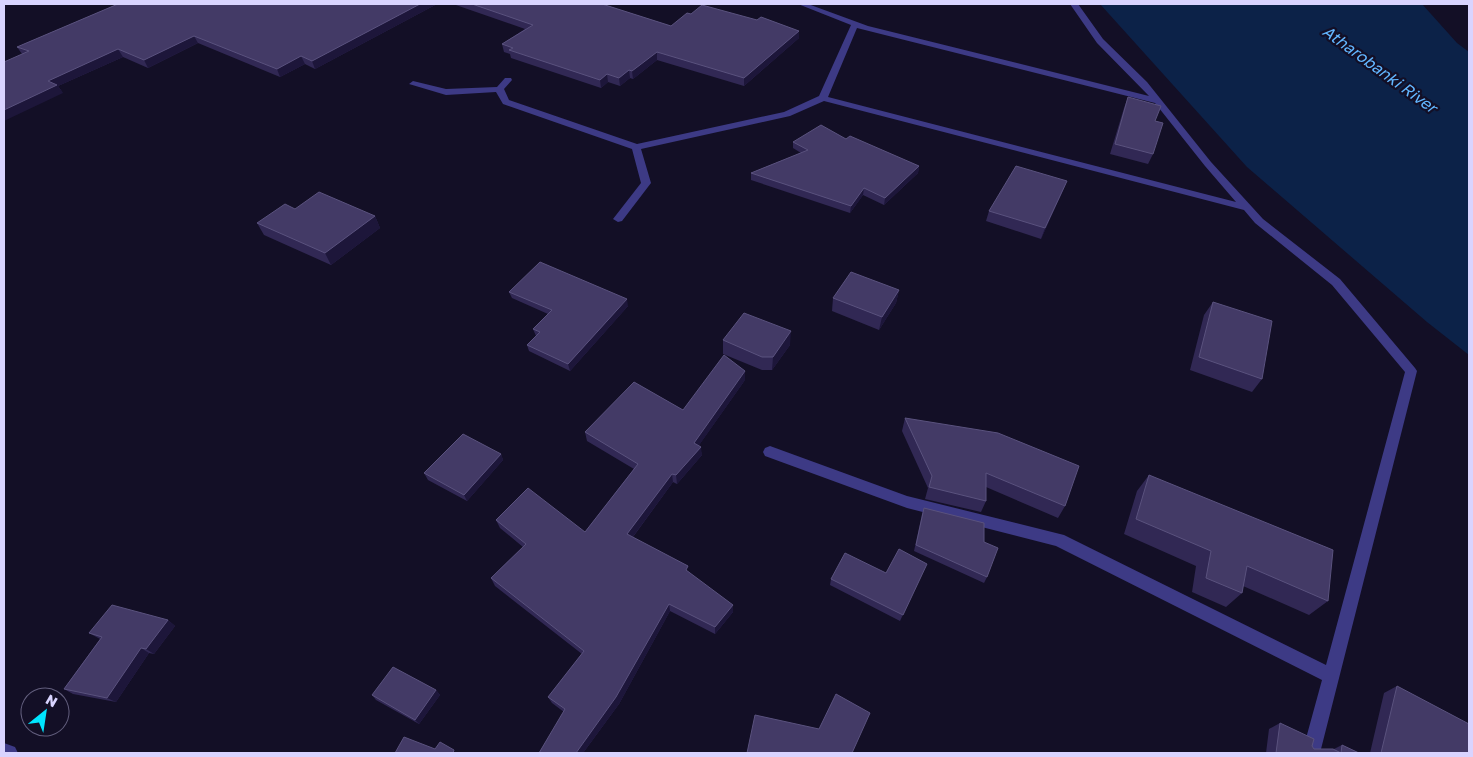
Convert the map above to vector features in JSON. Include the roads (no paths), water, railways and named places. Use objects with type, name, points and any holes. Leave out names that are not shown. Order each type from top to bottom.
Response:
[{"type":"street","points":[[802,4],[855,24],[1157,101]]},
{"type":"street","points":[[1074,4],[1100,42],[1144,84],[1247,208],[1259,221],[1336,282],[1411,371],[1311,753]]},
{"type":"street","points":[[822,98],[855,24]]},
{"type":"street","points":[[413,84],[446,92],[498,89],[508,80]]},
{"type":"street","points":[[498,89],[506,102],[636,147],[787,114],[822,98],[1247,208]]},
{"type":"street","points":[[618,219],[646,183],[636,147]]},
{"type":"street","points":[[770,452],[906,502],[1059,540],[1331,676]]},
{"type":"street","points":[[4,752],[9,753]]},
{"type":"water","name":"Atharobanki River","points":[[1100,4],[1422,4],[1457,43],[1469,52],[1469,355],[1427,322],[1247,167]]}]
